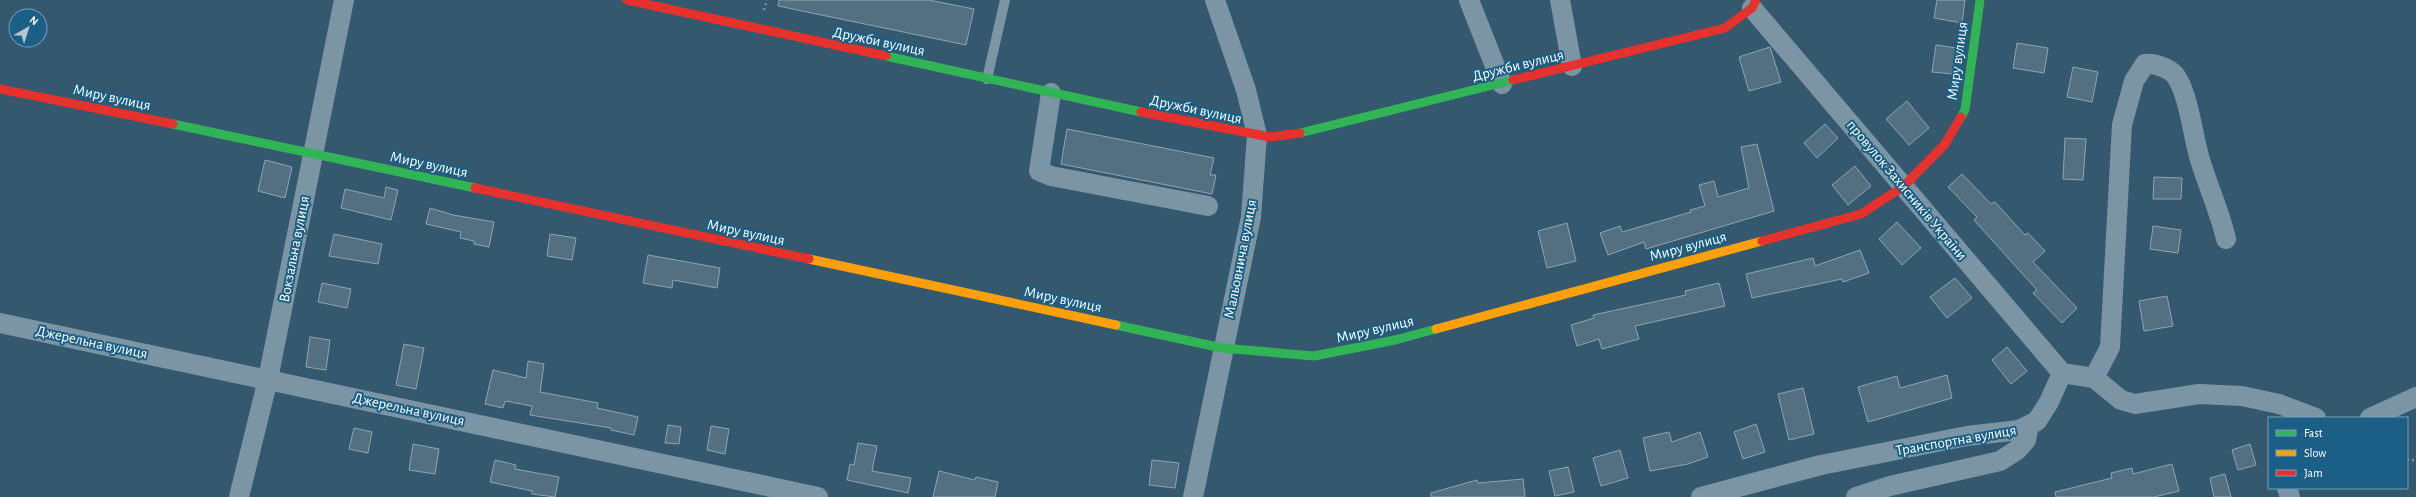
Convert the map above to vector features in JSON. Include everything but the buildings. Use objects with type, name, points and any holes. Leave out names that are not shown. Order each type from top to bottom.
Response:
[{"type":"street","name":"Вокзальна вулиця","points":[[239,497],[268,379],[344,0]]},
{"type":"street","name":"Дружби вулиця","points":[[627,0],[1050,93],[1270,137],[1294,134],[1725,28],[1754,4]]},
{"type":"street","name":"Мальовнича вулиця","points":[[1193,497],[1222,348],[1251,217],[1257,135],[1246,90],[1215,0]]},
{"type":"street","points":[[1469,0],[1502,84]]},
{"type":"street","points":[[1560,0],[1572,66]]},
{"type":"street","name":"Миру вулиця","points":[[0,89],[313,153],[1222,348],[1314,356],[1396,340],[1861,214],[1904,186],[1945,144],[1965,110],[1980,0]]},
{"type":"street","name":"провулок Захисників України","points":[[1754,4],[1904,186],[2062,373]]},
{"type":"street","points":[[2094,378],[2110,347],[2122,125],[2134,81],[2145,64],[2151,63],[2171,71],[2176,76],[2190,115],[2202,166],[2221,216],[2226,239]]},
{"type":"street","points":[[1050,93],[1039,171],[1051,176],[1208,206]]},
{"type":"street","name":"Джерельна вулиця","points":[[0,323],[818,497]]},
{"type":"street","points":[[2062,373],[2094,378],[2121,400],[2135,404],[2199,394],[2242,396],[2279,404],[2313,417]]},
{"type":"street","name":"Транспортна вулиця","points":[[1701,497],[1821,465],[1968,436],[2019,430],[2037,421],[2049,402],[2062,373]]},
{"type":"street","points":[[2372,417],[2416,397]]},
{"type":"street","points":[[1856,497],[1890,486],[2000,461],[2017,450],[2026,440],[2029,425]]},
{"type":"lane","points":[[988,79],[1005,0]]},
{"type":"traffic: fast","points":[[1961,117],[1965,110],[1980,0]]},
{"type":"traffic: fast","points":[[886,56],[1141,112]]},
{"type":"traffic: fast","points":[[1300,133],[1513,80]]},
{"type":"traffic: fast","points":[[173,124],[475,188]]},
{"type":"traffic: fast","points":[[1116,325],[1222,348],[1314,356],[1395,340],[1436,329]]},
{"type":"traffic: slow","points":[[1436,329],[1762,241]]},
{"type":"traffic: slow","points":[[809,259],[1116,325]]},
{"type":"traffic: jam","points":[[627,0],[886,56]]},
{"type":"traffic: jam","points":[[1513,80],[1725,28],[1752,8],[1756,0]]},
{"type":"traffic: jam","points":[[0,89],[173,124]]},
{"type":"traffic: jam","points":[[1141,112],[1270,137],[1300,133]]},
{"type":"traffic: jam","points":[[1762,241],[1861,214],[1904,186],[1945,144],[1961,117]]},
{"type":"traffic: jam","points":[[475,188],[809,259]]}]
